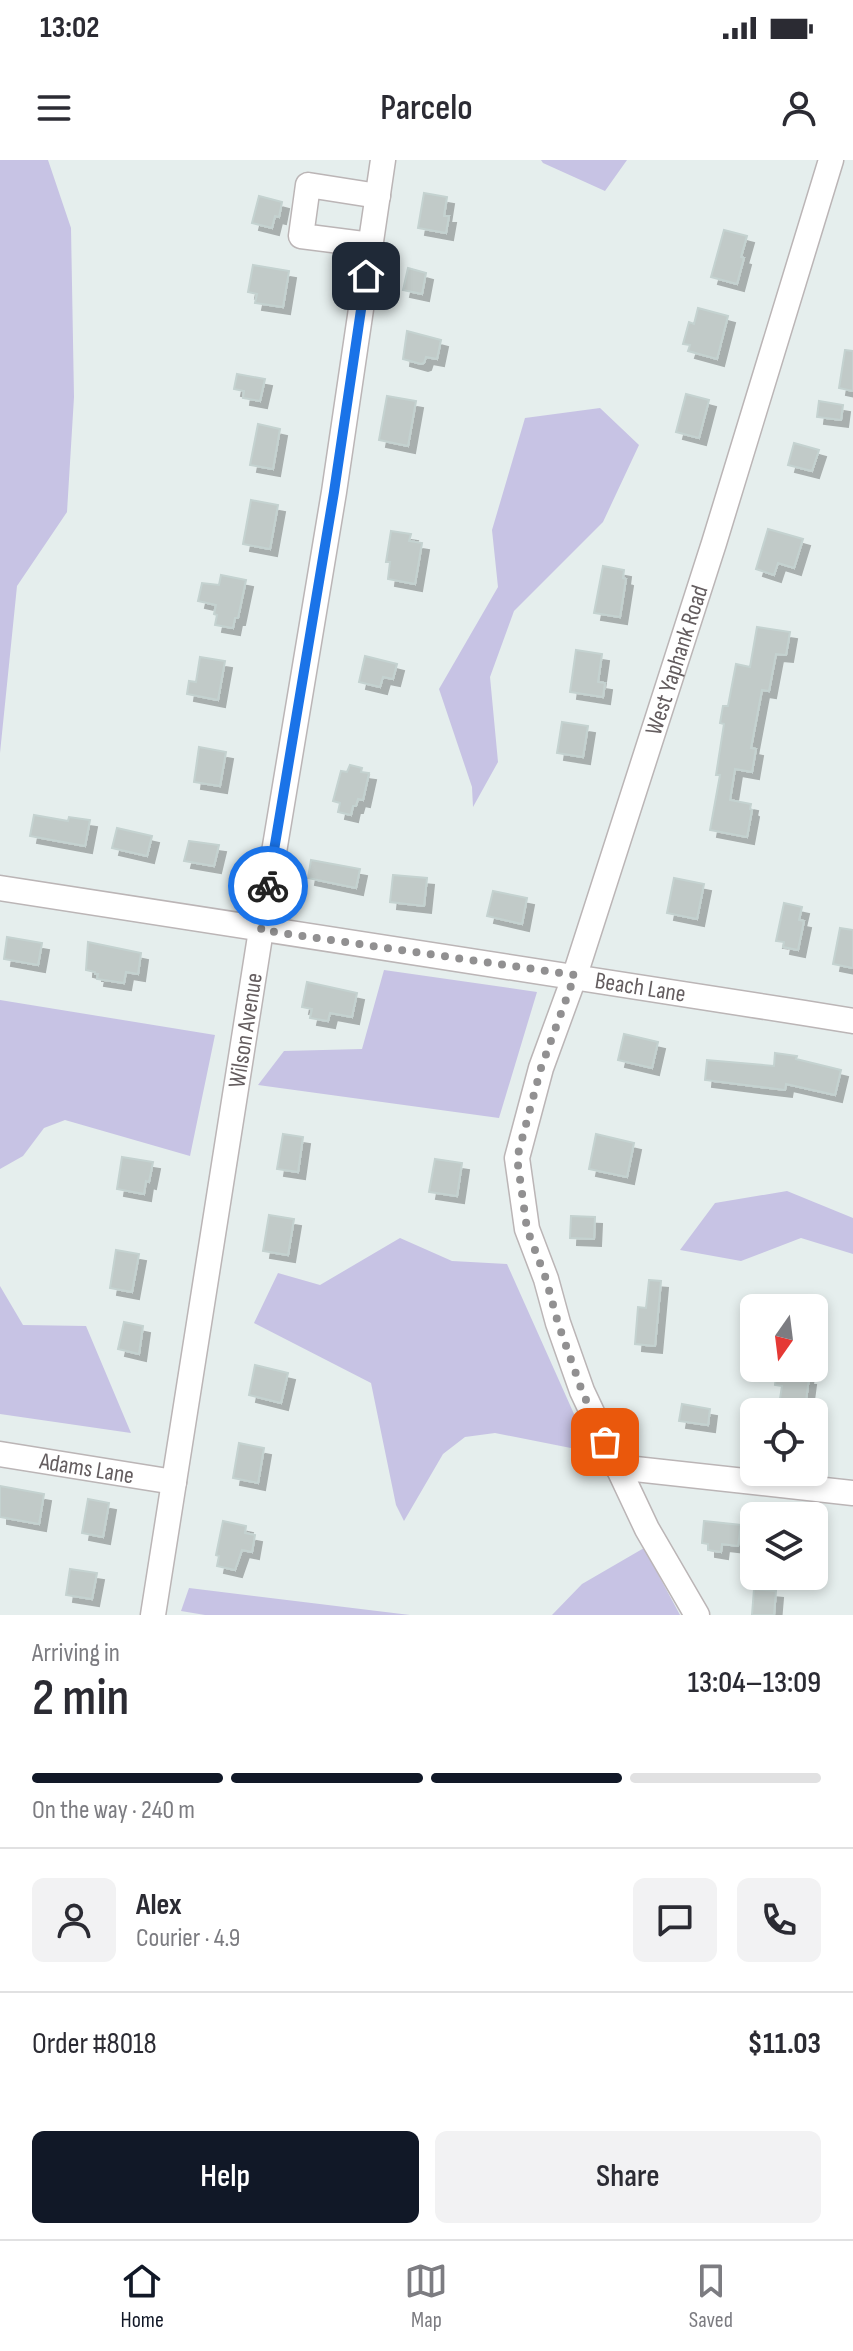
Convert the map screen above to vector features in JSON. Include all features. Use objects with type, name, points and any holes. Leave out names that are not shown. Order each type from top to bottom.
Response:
[{"type":"street","name":"Wilson Avenue","points":[[153,1615],[334,492],[383,160]]},
{"type":"street","name":"West Yaphank Road","points":[[617,1467],[582,1391],[527,1229],[517,1158],[541,1068],[575,975],[714,543],[831,160]]},
{"type":"street","points":[[371,245],[301,236],[308,185],[378,196]]},
{"type":"street","name":"Beach Lane","points":[[0,888],[261,930],[575,975],[853,1021]]},
{"type":"street","name":"Adams Lane","points":[[0,1454],[174,1482]]},
{"type":"street","points":[[617,1467],[853,1493]]},
{"type":"street","points":[[617,1467],[647,1529],[697,1615]]},
{"type":"shaded area","points":[[0,160],[48,160],[71,228],[74,397],[67,512],[17,586],[0,753]]},
{"type":"shaded area","points":[[541,160],[627,160],[605,191]]},
{"type":"shaded area","points":[[600,408],[639,445],[603,522],[514,611],[490,677],[498,762],[473,807],[472,787],[439,689],[498,587],[492,530],[525,418]]},
{"type":"shaded area","points":[[384,970],[537,992],[499,1118],[258,1085],[284,1051],[362,1049]]},
{"type":"shaded area","points":[[0,1000],[215,1035],[190,1156],[65,1120],[44,1128],[23,1156],[0,1169]]},
{"type":"shaded area","points":[[787,1191],[853,1218],[853,1254],[801,1238],[741,1261],[680,1250],[715,1203]]},
{"type":"shaded area","points":[[400,1238],[452,1261],[507,1264],[591,1452],[495,1433],[465,1437],[443,1454],[404,1521],[396,1505],[371,1383],[254,1323],[278,1273],[320,1285]]},
{"type":"shaded area","points":[[0,1286],[23,1325],[86,1326],[131,1433],[0,1414]]},
{"type":"shaded area","points":[[644,1548],[680,1615],[552,1615],[582,1584]]},
{"type":"shaded area","points":[[189,1588],[410,1615],[205,1615],[181,1611]]},
{"type":"building","points":[[424,193],[447,197],[444,216],[449,216],[446,233],[418,228]]},
{"type":"building","points":[[259,196],[282,202],[279,217],[275,216],[272,228],[252,223]]},
{"type":"building","points":[[724,230],[747,236],[737,284],[711,277]]},
{"type":"building","points":[[253,265],[289,271],[283,307],[255,303],[257,294],[248,292]]},
{"type":"building","points":[[408,268],[426,273],[422,294],[403,290]]},
{"type":"building","points":[[698,308],[728,316],[717,359],[688,351],[690,345],[683,344],[689,322],[694,324]]},
{"type":"building","points":[[407,331],[441,340],[437,359],[426,357],[421,364],[403,359]]},
{"type":"building","points":[[845,350],[853,351],[853,391],[839,388]]},
{"type":"building","points":[[237,374],[265,379],[260,401],[243,398],[244,391],[234,389]]},
{"type":"building","points":[[686,394],[709,400],[699,438],[676,432]]},
{"type":"building","points":[[387,396],[416,401],[408,446],[379,440]]},
{"type":"building","points":[[819,401],[843,405],[841,420],[817,417]]},
{"type":"building","points":[[258,424],[280,429],[273,469],[250,465]]},
{"type":"building","points":[[794,443],[819,450],[812,471],[788,465]]},
{"type":"building","points":[[251,500],[278,505],[270,549],[243,544]]},
{"type":"building","points":[[768,529],[803,539],[794,568],[778,563],[774,575],[756,569]]},
{"type":"building","points":[[391,531],[411,534],[409,541],[422,543],[415,584],[388,579],[390,562],[386,562]]},
{"type":"building","points":[[603,566],[624,570],[623,578],[626,579],[620,617],[594,613]]},
{"type":"building","points":[[221,575],[246,580],[233,628],[215,625],[216,605],[198,601],[202,583],[219,585]]},
{"type":"building","points":[[757,627],[790,632],[786,655],[776,654],[769,691],[762,690],[751,748],[756,749],[752,772],[735,769],[730,800],[751,804],[747,837],[710,830],[720,775],[716,775],[724,724],[720,723],[723,706],[728,706],[736,664],[750,667]]},
{"type":"building","points":[[576,650],[602,654],[598,682],[605,683],[603,697],[570,692]]},
{"type":"building","points":[[365,656],[397,664],[393,679],[383,677],[380,687],[359,682]]},
{"type":"building","points":[[200,657],[225,661],[218,700],[187,694],[189,681],[196,682]]},
{"type":"building","points":[[562,722],[588,726],[583,757],[557,753]]},
{"type":"building","points":[[199,747],[226,752],[220,786],[194,782]]},
{"type":"building","points":[[350,765],[369,773],[363,800],[358,799],[351,815],[338,812],[340,803],[333,801],[341,771],[347,772]]},
{"type":"building","points":[[34,815],[68,821],[69,817],[90,820],[85,846],[30,836]]},
{"type":"building","points":[[117,828],[152,836],[147,856],[112,848]]},
{"type":"building","points":[[189,841],[219,845],[214,866],[184,861]]},
{"type":"building","points":[[311,860],[360,869],[356,888],[308,878]]},
{"type":"building","points":[[393,875],[427,878],[424,906],[390,902]]},
{"type":"building","points":[[674,878],[704,884],[697,919],[667,913]]},
{"type":"building","points":[[493,891],[527,898],[522,924],[487,916]]},
{"type":"building","points":[[784,903],[802,907],[799,920],[804,921],[798,950],[783,947],[784,942],[776,941]]},
{"type":"building","points":[[840,928],[853,930],[853,968],[833,964]]},
{"type":"building","points":[[7,937],[42,943],[38,965],[4,959]]},
{"type":"building","points":[[88,942],[141,953],[138,974],[126,972],[124,983],[97,979],[98,974],[86,970]]},
{"type":"building","points":[[307,982],[357,993],[352,1017],[330,1013],[328,1021],[310,1018],[312,1009],[302,1007]]},
{"type":"building","points":[[624,1034],[658,1042],[652,1068],[618,1060]]},
{"type":"building","points":[[775,1053],[797,1056],[796,1059],[841,1070],[835,1095],[786,1084],[785,1090],[705,1080],[707,1060],[774,1066]]},
{"type":"building","points":[[283,1134],[303,1137],[298,1172],[277,1169]]},
{"type":"building","points":[[596,1134],[634,1143],[627,1177],[589,1169]]},
{"type":"building","points":[[122,1157],[153,1162],[144,1194],[117,1189]]},
{"type":"building","points":[[435,1159],[462,1163],[457,1196],[429,1192]]},
{"type":"building","points":[[269,1215],[294,1219],[288,1255],[263,1251]]},
{"type":"building","points":[[571,1216],[595,1217],[594,1239],[570,1238]]},
{"type":"building","points":[[116,1250],[139,1254],[132,1292],[110,1288]]},
{"type":"building","points":[[649,1280],[661,1281],[655,1346],[635,1344],[638,1307],[646,1308]]},
{"type":"building","points":[[124,1322],[143,1326],[139,1354],[118,1349]]},
{"type":"building","points":[[255,1365],[288,1373],[281,1403],[249,1395]]},
{"type":"building","points":[[775,1382],[808,1382],[806,1398],[780,1398],[782,1386],[775,1385]]},
{"type":"building","points":[[682,1404],[710,1409],[708,1425],[679,1421]]},
{"type":"building","points":[[239,1443],[264,1448],[258,1483],[233,1478]]},
{"type":"building","points":[[0,1486],[44,1494],[39,1524],[0,1517]]},
{"type":"building","points":[[88,1499],[109,1503],[103,1537],[82,1533]]},
{"type":"building","points":[[223,1521],[246,1526],[245,1533],[255,1535],[252,1552],[242,1550],[235,1570],[217,1566],[219,1556],[216,1555]]},
{"type":"building","points":[[704,1521],[740,1525],[738,1546],[722,1544],[721,1552],[708,1550],[708,1544],[702,1543]]},
{"type":"building","points":[[70,1569],[97,1573],[92,1599],[66,1595]]},
{"type":"building","points":[[754,1590],[776,1591],[774,1615],[752,1615]]},
{"type":"way so far","points":[[268,886],[261,930],[575,975],[541,1068],[517,1158],[527,1229],[582,1391],[605,1442]]},
{"type":"route","points":[[268,886],[334,492],[366,276]]}]
